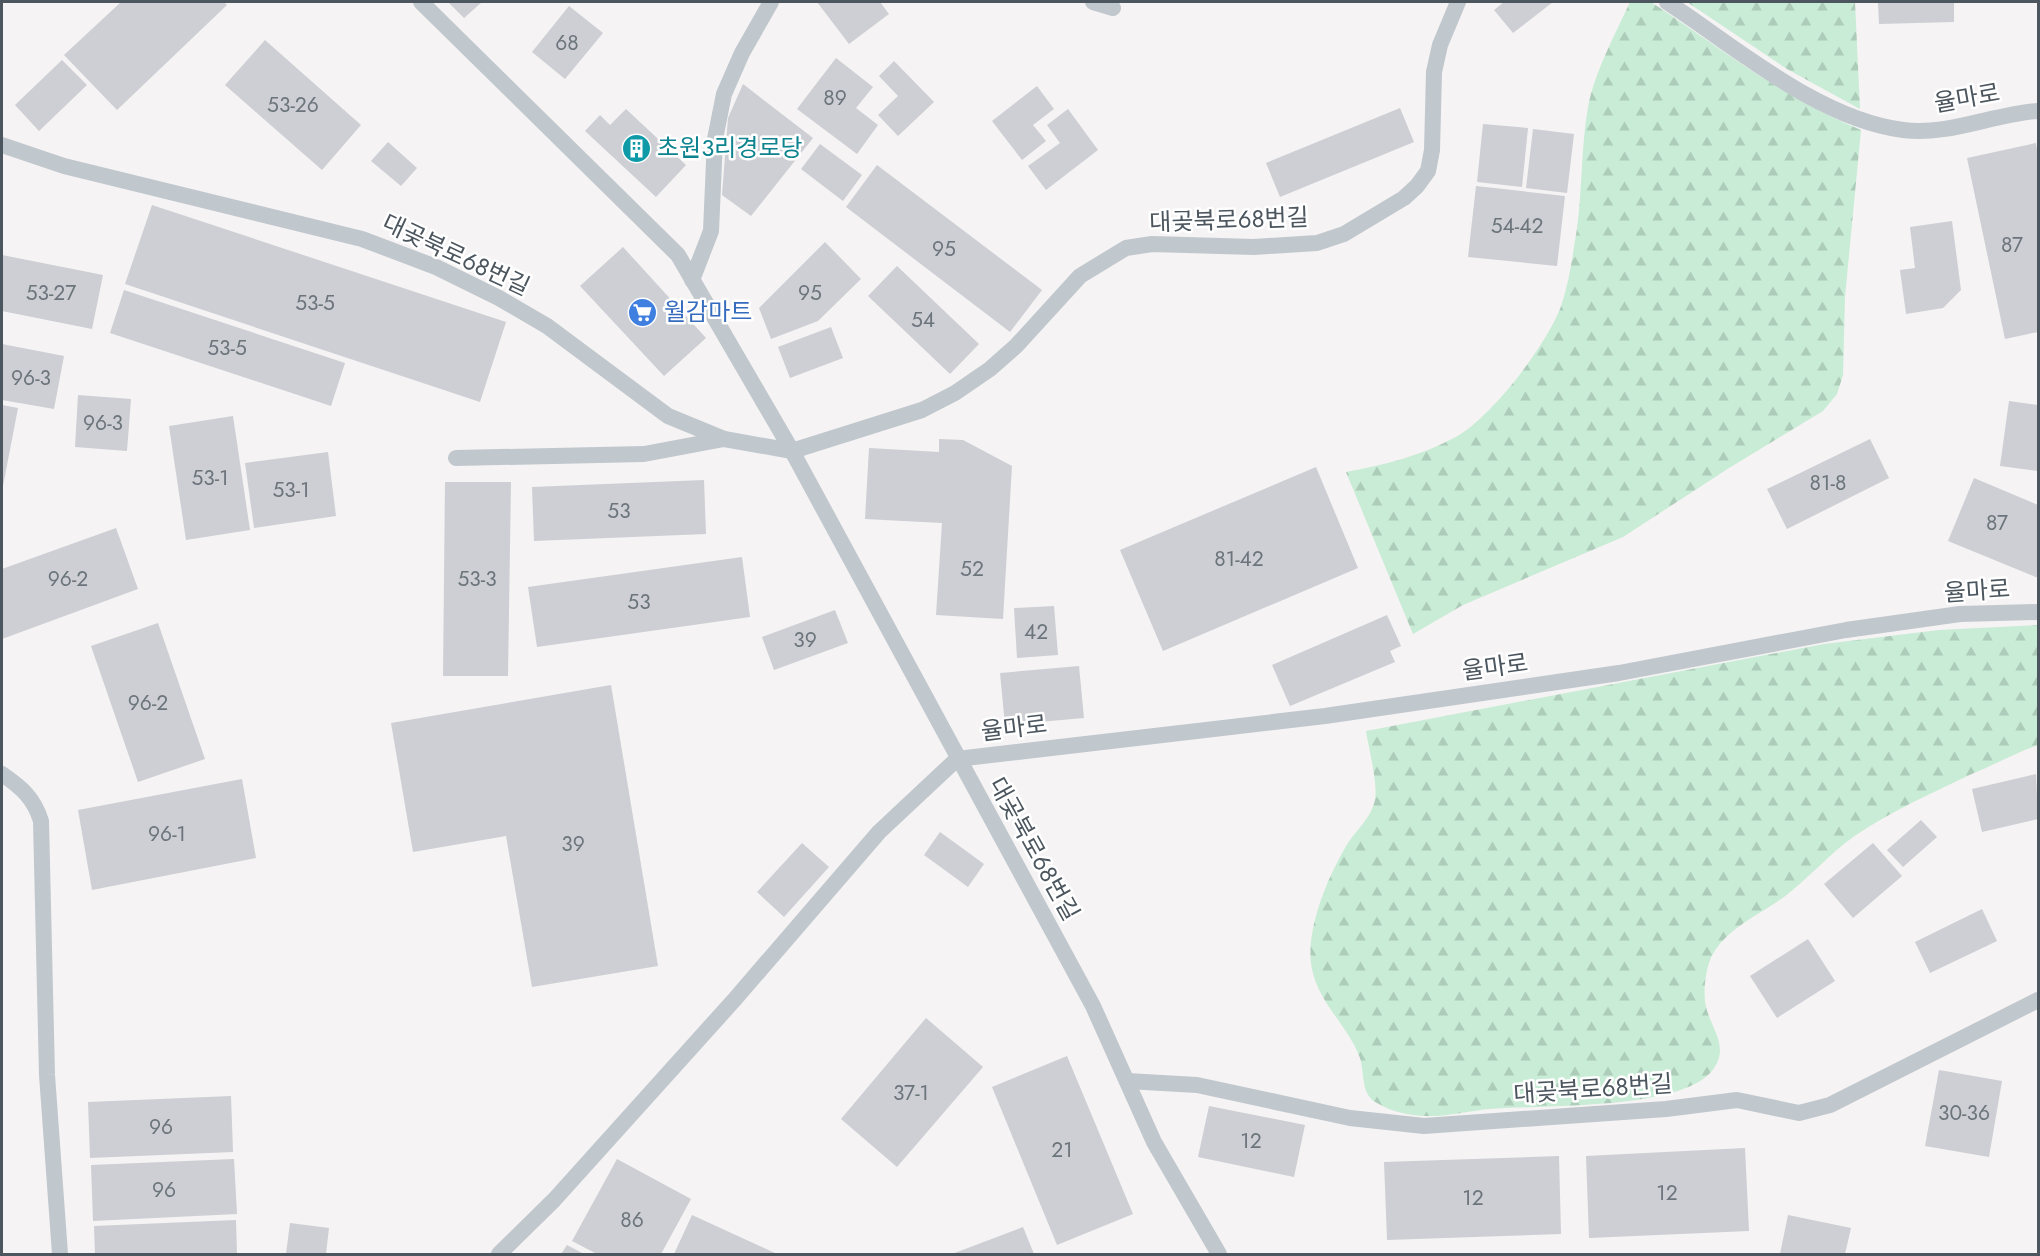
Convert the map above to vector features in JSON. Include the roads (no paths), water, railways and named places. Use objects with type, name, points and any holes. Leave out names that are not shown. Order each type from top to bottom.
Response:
[{"type":"lane","name":"대곶북로68번길","points":[[421,2],[678,255],[792,452],[1093,1006],[1154,1142],[1219,1254]]},
{"type":"lane","points":[[692,280],[711,231],[715,139],[724,94],[742,53],[771,2]]},
{"type":"lane","points":[[1093,2],[1113,8]]},
{"type":"lane","name":"대곶북로68번길","points":[[2,145],[64,166],[362,238],[436,267],[499,298],[547,326],[668,416],[724,439],[792,452],[922,410],[955,393],[990,369],[1016,346],[1080,276],[1126,248],[1152,244],[1254,247],[1317,243],[1344,234],[1404,198],[1428,171],[1432,150],[1434,72],[1440,45],[1458,2]]},
{"type":"lane","name":"율마로","points":[[1667,2],[1778,77],[1815,98],[1867,121],[1904,130],[1942,129],[2038,111]]},
{"type":"lane","points":[[456,458],[644,454],[724,439]]},
{"type":"lane","name":"율마로","points":[[957,759],[1337,714],[1619,673],[1846,630],[1960,614],[2038,612]]},
{"type":"lane","points":[[499,1254],[554,1200],[719,1017],[879,832],[957,759]]},
{"type":"lane","points":[[2,774],[21,788],[36,804],[41,820],[46,1075],[60,1254]]},
{"type":"lane","name":"대곶북로68번길","points":[[1127,1081],[1197,1086],[1350,1118],[1424,1126],[1654,1109],[1737,1100],[1799,1113],[1830,1105],[2038,1000]]},
{"type":"place","name":"초원3리경로당","points":[[636,148]]},
{"type":"place","name":"월감마트","points":[[643,312]]}]
